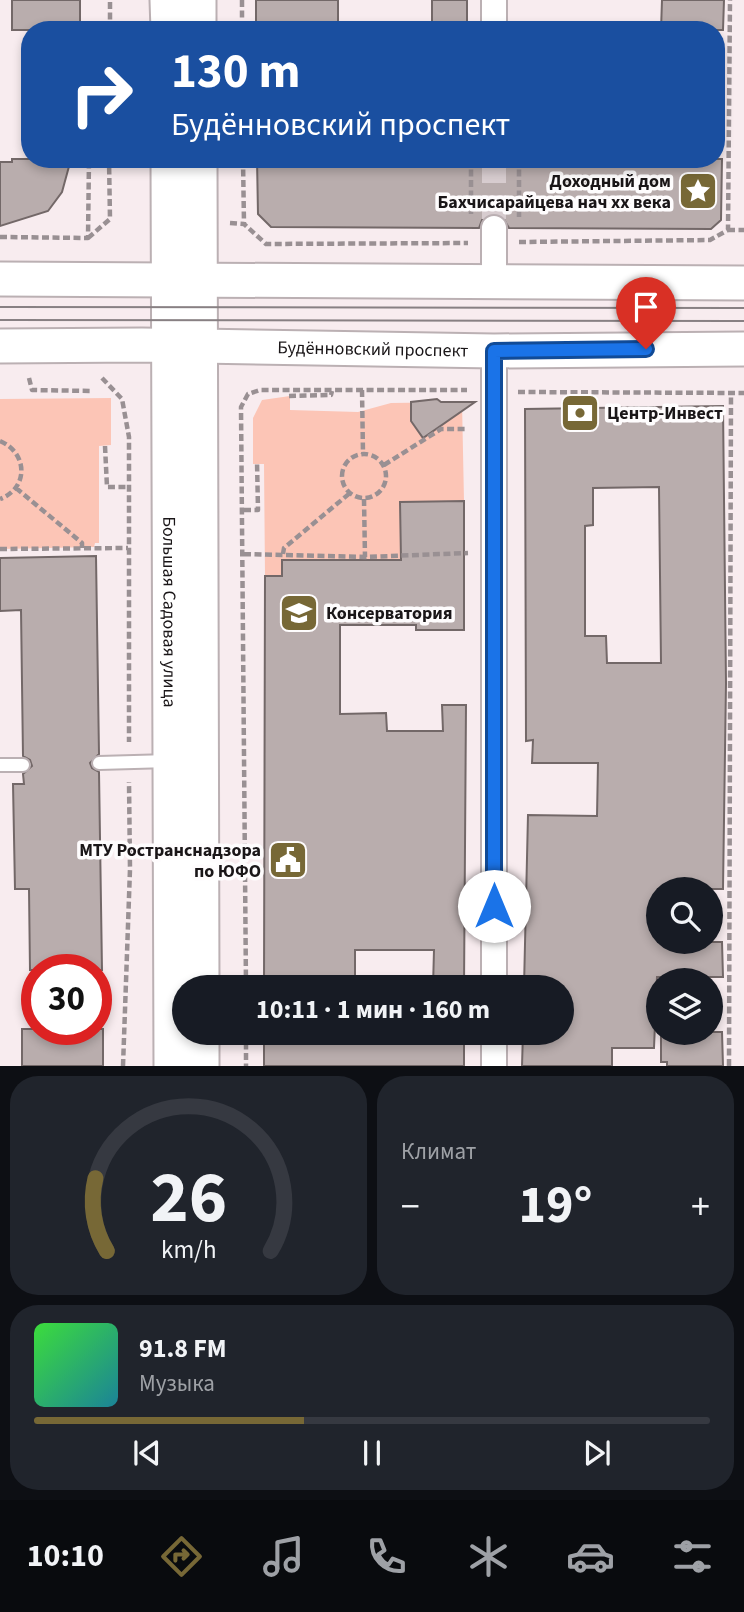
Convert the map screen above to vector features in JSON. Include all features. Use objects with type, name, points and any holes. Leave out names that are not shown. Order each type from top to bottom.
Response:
[{"type":"main road","points":[[167,0],[167,21]]},
{"type":"main road","points":[[199,0],[200,21]]},
{"type":"main road","name":"Большая Садовая улица","points":[[170,168],[185,279],[202,975]]},
{"type":"main road","name":"Большая Садовая улица","points":[[185,279],[199,168]]},
{"type":"main road","points":[[0,279],[744,283]]},
{"type":"main road","name":"Будённовский проспект","points":[[0,346],[494,351],[744,349]]},
{"type":"main road","name":"Большая Садовая улица","points":[[171,1066],[170,761],[186,346]]},
{"type":"main road","points":[[202,1045],[202,1066]]},
{"type":"street","points":[[494,0],[494,21]]},
{"type":"street","points":[[486,233],[494,283]]},
{"type":"street","points":[[494,351],[494,975]]},
{"type":"street","points":[[494,1045],[494,1066]]},
{"type":"lane","points":[[99,763],[170,761]]},
{"type":"lane","points":[[0,765],[23,765]]},
{"type":"path","points":[[110,0],[110,21]]},
{"type":"path","points":[[242,0],[242,21]]},
{"type":"path","points":[[728,230],[730,0]]},
{"type":"path","points":[[88,238],[89,168]]},
{"type":"path","points":[[0,237],[88,238],[110,219],[109,168]]},
{"type":"path","points":[[243,168],[244,224],[266,244],[486,233],[710,240],[728,230],[744,230]]},
{"type":"path","points":[[473,168],[486,233]]},
{"type":"path","points":[[519,168],[519,228]]},
{"type":"path","points":[[41,378],[29,378],[32,390],[92,391]]},
{"type":"path","points":[[91,378],[104,378],[122,398],[129,437],[127,486],[107,487],[105,446]]},
{"type":"path","points":[[246,975],[244,510],[241,407],[244,400],[254,391],[260,390],[744,393]]},
{"type":"path","points":[[362,390],[363,454]]},
{"type":"path","points":[[289,396],[331,396],[332,391]]},
{"type":"path","points":[[729,1066],[731,393]]},
{"type":"path","points":[[384,465],[441,429],[469,429]]},
{"type":"path","points":[[0,442],[12,447],[20,458],[22,470],[16,488],[0,499]]},
{"type":"path","points":[[363,454],[375,457],[384,465],[385,485],[377,495],[364,499],[350,493],[343,482],[344,469],[351,458],[363,454]]},
{"type":"path","points":[[244,510],[258,510],[257,461]]},
{"type":"path","points":[[16,488],[82,543],[82,548]]},
{"type":"path","points":[[284,554],[284,548],[350,493]]},
{"type":"path","points":[[364,499],[366,557]]},
{"type":"path","points":[[0,549],[128,548]]},
{"type":"path","points":[[244,554],[366,557],[469,553]]},
{"type":"path","points":[[246,1045],[246,1066]]},
{"type":"shaded area","points":[[290,396],[290,410],[358,412],[391,403],[462,402],[464,501],[400,502],[400,544],[464,544],[464,575],[448,575],[448,560],[282,560],[282,576],[265,576],[264,464],[253,464],[253,418],[262,400]]},
{"type":"shaded area","points":[[111,398],[111,445],[99,446],[99,543],[95,543],[94,547],[0,549],[0,399]]},
{"type":"building","points":[[12,0],[80,0],[80,21],[21,21],[21,30],[12,30]]},
{"type":"building","points":[[256,0],[338,0],[338,21],[256,21]]},
{"type":"building","points":[[432,0],[467,0],[467,21],[432,21]]},
{"type":"building","points":[[662,0],[724,0],[723,21],[661,21]]},
{"type":"building","points":[[12,159],[21,159],[21,168],[69,168],[62,192],[48,211],[0,226],[0,162],[12,162]]},
{"type":"building","points":[[257,168],[722,168],[721,220],[711,229],[509,228],[502,216],[493,213],[482,220],[479,228],[271,227],[258,214]]},
{"type":"building","points":[[437,399],[441,402],[475,402],[423,438],[411,421],[411,402]]},
{"type":"building","points":[[723,406],[726,683],[723,889],[723,877],[646,877],[646,954],[722,954],[723,968],[646,968],[646,1045],[654,1045],[654,1048],[612,1048],[612,1066],[522,1066],[523,1045],[574,1045],[574,975],[524,975],[528,815],[597,816],[598,763],[532,763],[533,740],[526,741],[525,409]],"holes":[[[659,487],[661,663],[607,663],[606,636],[585,636],[585,526],[593,525],[593,488]]]},
{"type":"building","points":[[464,501],[464,630],[416,630],[416,625],[340,625],[340,714],[386,713],[387,731],[443,731],[442,705],[466,705],[464,975],[433,975],[434,950],[355,950],[355,975],[264,975],[265,576],[282,576],[282,560],[401,560],[400,502]]},
{"type":"building","points":[[96,556],[99,754],[90,763],[92,768],[99,772],[102,954],[30,954],[29,889],[15,889],[13,784],[24,784],[23,774],[32,766],[30,760],[23,756],[21,610],[0,611],[0,558]]},
{"type":"building","points":[[22,1045],[103,1045],[103,1066],[22,1066]]},
{"type":"building","points":[[264,1045],[464,1045],[464,1066],[264,1066]]},
{"type":"building","points":[[661,1045],[722,1045],[723,1066],[667,1066],[667,1062],[661,1062]]},
{"type":"tunnel","points":[[494,168],[494,228]]},
{"type":"tram line","points":[[0,307],[744,308]]},
{"type":"tram line","points":[[0,320],[744,321]]},
{"type":"place","name":"Доходный дом Бахчисарайцева нач xx века","points":[[698,191]]},
{"type":"place","name":"Центр-Инвест","points":[[580,413]]},
{"type":"place","name":"Консерватория","points":[[299,613]]},
{"type":"place","name":"МТУ Ространснадзора по ЮФО","points":[[288,860]]},
{"type":"route","points":[[494,906],[494,351],[646,349]]}]
